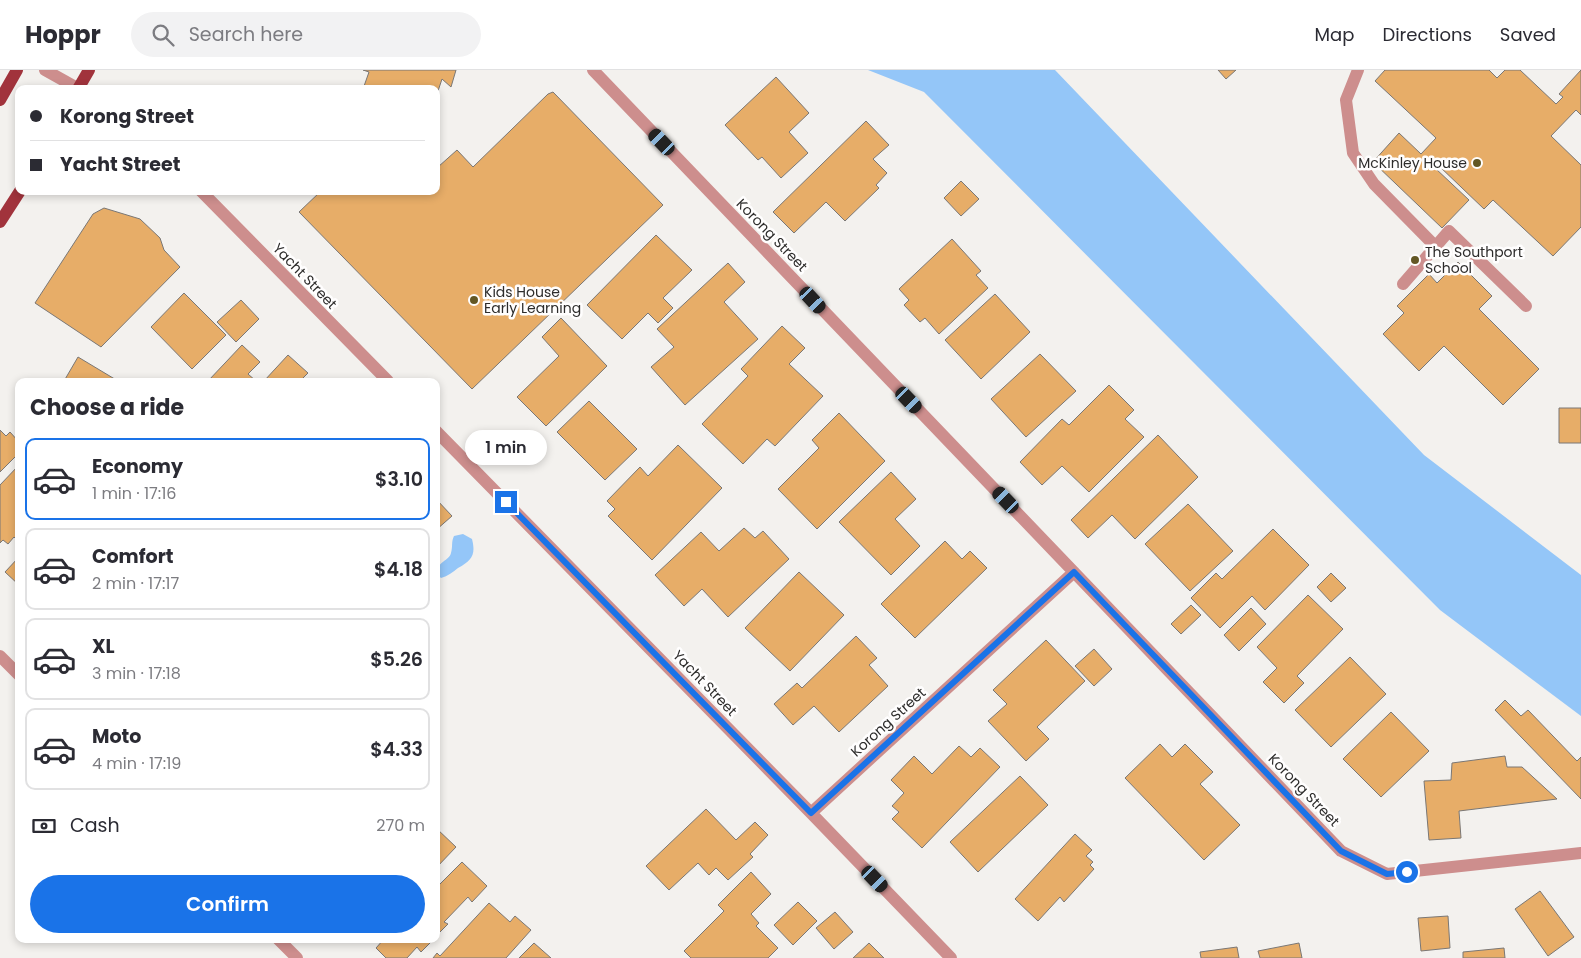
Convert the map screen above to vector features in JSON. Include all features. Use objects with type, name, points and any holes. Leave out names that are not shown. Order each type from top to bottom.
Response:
[{"type":"main road","points":[[0,100],[17,70]]},
{"type":"main road","points":[[81,85],[89,70]]},
{"type":"main road","points":[[0,222],[17,195]]},
{"type":"street","points":[[45,70],[72,85]]},
{"type":"street","name":"Korong Street","points":[[593,70],[1341,851],[1387,874],[1581,853]]},
{"type":"street","points":[[1358,70],[1346,100],[1353,153],[1374,184],[1435,246]]},
{"type":"street","name":"Yacht Street","points":[[205,195],[385,378]]},
{"type":"street","points":[[1402,284],[1449,232],[1526,306]]},
{"type":"street","name":"Yacht Street","points":[[440,435],[951,958]]},
{"type":"street","name":"Korong Street","points":[[811,813],[1074,572]]},
{"type":"street","points":[[0,656],[15,671]]},
{"type":"street","points":[[282,943],[296,958]]},
{"type":"water","points":[[868,70],[1055,70],[1424,455],[1581,575],[1581,716],[1440,610],[924,92]]},
{"type":"water","points":[[463,534],[472,539],[473,553],[470,560],[441,578],[440,565],[450,556],[454,536]]},
{"type":"building","points":[[363,70],[456,70],[451,87],[442,79],[440,85],[364,85],[369,72]]},
{"type":"building","points":[[1218,70],[1236,70],[1226,79]]},
{"type":"building","name":"McKinley House","points":[[1385,70],[1489,70],[1497,78],[1505,70],[1520,70],[1556,104],[1563,97],[1559,94],[1581,70],[1581,115],[1576,110],[1551,136],[1581,165],[1581,227],[1553,256],[1493,200],[1484,209],[1438,165],[1435,168],[1469,200],[1442,228],[1373,162],[1399,133],[1421,154],[1436,138],[1375,81]]},
{"type":"building","points":[[776,77],[809,113],[789,132],[808,153],[781,178],[762,157],[758,160],[725,125]]},
{"type":"building","name":"Kids House Early Learning","points":[[553,92],[663,205],[472,389],[299,212],[317,195],[440,195],[440,165],[457,150],[473,167],[548,94]]},
{"type":"building","points":[[866,121],[889,145],[873,159],[887,173],[876,185],[879,188],[845,221],[826,202],[794,233],[773,212]]},
{"type":"building","points":[[961,181],[979,199],[961,216],[944,198]]},
{"type":"building","points":[[104,208],[140,219],[160,238],[164,250],[180,267],[101,347],[35,303],[93,214]]},
{"type":"building","points":[[656,235],[692,270],[663,298],[673,308],[658,323],[648,313],[622,339],[587,305]]},
{"type":"building","points":[[952,239],[981,271],[976,275],[988,288],[939,334],[925,318],[920,322],[904,305],[909,300],[899,289]]},
{"type":"building","points":[[1458,262],[1492,296],[1479,309],[1539,369],[1503,405],[1444,346],[1419,371],[1383,334],[1404,313],[1397,306],[1429,274],[1437,283]]},
{"type":"building","points":[[728,263],[745,282],[724,302],[758,339],[685,405],[651,367],[674,347],[657,329]]},
{"type":"building","points":[[184,293],[226,335],[192,369],[151,327]]},
{"type":"building","points":[[995,294],[1030,332],[981,379],[945,340]]},
{"type":"building","points":[[241,300],[259,319],[236,342],[217,322]]},
{"type":"building","points":[[561,318],[607,366],[546,426],[517,397],[559,356],[542,337]]},
{"type":"building","points":[[782,326],[805,348],[789,364],[823,396],[775,446],[767,439],[743,464],[702,424],[748,376],[741,369]]},
{"type":"building","points":[[242,345],[260,362],[248,374],[253,378],[211,378]]},
{"type":"building","points":[[1040,354],[1076,391],[1026,437],[991,399]]},
{"type":"building","points":[[288,355],[308,373],[303,378],[267,378]]},
{"type":"building","points":[[78,357],[113,378],[66,378]]},
{"type":"building","points":[[1109,385],[1134,410],[1125,419],[1144,437],[1089,492],[1062,466],[1042,485],[1020,462],[1062,419],[1069,425]]},
{"type":"building","points":[[589,401],[637,449],[605,480],[557,432]]},
{"type":"building","points":[[1559,408],[1581,408],[1581,443],[1559,443]]},
{"type":"building","points":[[839,413],[885,461],[817,529],[778,489],[819,448],[812,440]]},
{"type":"building","points":[[0,430],[6,436],[10,432],[15,438],[15,457],[0,472]]},
{"type":"building","points":[[1158,435],[1198,477],[1135,539],[1112,515],[1088,538],[1071,520]]},
{"type":"building","points":[[678,445],[722,488],[652,560],[608,516],[615,509],[607,501],[640,467],[648,476]]},
{"type":"building","points":[[15,469],[15,538],[8,544],[3,540],[0,543],[0,485]]},
{"type":"building","points":[[891,472],[916,499],[895,519],[920,546],[891,575],[839,522]]},
{"type":"building","points":[[440,503],[452,516],[440,526]]},
{"type":"building","points":[[1188,504],[1233,551],[1190,591],[1145,544]]},
{"type":"building","points":[[744,528],[755,538],[763,531],[789,559],[728,617],[702,589],[684,606],[655,575],[701,532],[719,551]]},
{"type":"building","points":[[1273,529],[1309,565],[1265,610],[1252,596],[1220,628],[1191,598],[1216,573],[1222,579]]},
{"type":"building","points":[[945,541],[962,559],[970,551],[987,568],[915,638],[881,604]]},
{"type":"building","points":[[15,561],[15,581],[5,572]]},
{"type":"building","points":[[799,572],[844,615],[790,671],[745,628]]},
{"type":"building","points":[[1331,573],[1346,588],[1331,602],[1317,587]]},
{"type":"building","points":[[1308,595],[1343,629],[1297,676],[1304,683],[1284,703],[1263,682],[1277,668],[1257,647]]},
{"type":"building","points":[[1191,605],[1201,615],[1181,634],[1171,624]]},
{"type":"building","points":[[1251,608],[1266,624],[1239,651],[1224,635]]},
{"type":"building","points":[[856,636],[877,658],[869,665],[888,686],[839,732],[814,706],[793,725],[774,704],[797,683],[802,688]]},
{"type":"building","points":[[1046,640],[1085,681],[1037,727],[1049,739],[1026,761],[988,721],[1007,704],[993,690]]},
{"type":"building","points":[[1094,649],[1112,669],[1094,686],[1075,666]]},
{"type":"building","points":[[1350,657],[1386,694],[1331,747],[1295,710]]},
{"type":"building","points":[[1505,700],[1521,716],[1528,710],[1577,761],[1581,757],[1581,799],[1495,710]]},
{"type":"building","points":[[1391,712],[1429,751],[1381,797],[1343,759]]},
{"type":"building","points":[[1160,744],[1172,757],[1185,744],[1213,772],[1200,784],[1240,825],[1204,860],[1125,778]]},
{"type":"building","points":[[959,746],[971,757],[980,748],[1000,767],[922,848],[892,819],[899,812],[892,806],[904,793],[891,780],[914,756],[932,774]]},
{"type":"building","points":[[1505,756],[1507,767],[1522,767],[1557,799],[1459,811],[1461,838],[1429,840],[1424,781],[1451,780],[1452,763]]},
{"type":"building","points":[[1020,776],[1048,805],[978,872],[950,842]]},
{"type":"building","points":[[706,809],[736,840],[755,822],[768,835],[750,854],[753,857],[728,880],[716,868],[709,875],[698,863],[669,890],[646,866]]},
{"type":"building","points":[[440,832],[456,847],[440,864]]},
{"type":"building","points":[[1075,834],[1092,850],[1086,856],[1093,862],[1090,865],[1094,869],[1064,902],[1060,897],[1038,921],[1015,899]]},
{"type":"building","points":[[462,862],[487,886],[472,902],[468,897],[444,922],[448,924],[440,932],[440,884]]},
{"type":"building","points":[[751,872],[771,894],[751,914],[759,923],[756,926],[778,948],[768,958],[691,958],[684,951],[724,911],[718,905]]},
{"type":"building","points":[[1540,891],[1574,937],[1548,956],[1515,909]]},
{"type":"building","points":[[798,902],[817,921],[793,945],[774,925]]},
{"type":"building","points":[[489,903],[510,922],[515,916],[531,930],[506,958],[433,958],[437,953],[440,956]]},
{"type":"building","points":[[835,912],[853,932],[834,949],[816,928]]},
{"type":"building","points":[[1448,916],[1450,948],[1421,951],[1418,918]]},
{"type":"building","points":[[380,943],[430,943],[421,952],[417,947],[407,958],[386,958],[376,948]]},
{"type":"building","points":[[534,943],[551,958],[519,958]]},
{"type":"building","points":[[869,943],[884,958],[853,958]]},
{"type":"building","points":[[1299,943],[1302,958],[1260,958],[1258,951]]},
{"type":"building","points":[[1237,947],[1239,958],[1201,958],[1200,952]]},
{"type":"building","points":[[1504,948],[1505,958],[1463,958],[1463,952]]},
{"type":"place","name":"McKinley House","points":[[1477,163]]},
{"type":"place","name":"The Southport School","points":[[1415,260]]},
{"type":"place","name":"Kids House Early Learning","points":[[474,300]]},
{"type":"route","points":[[506,502],[811,813],[1074,572],[1341,851],[1387,874],[1407,872]]}]
